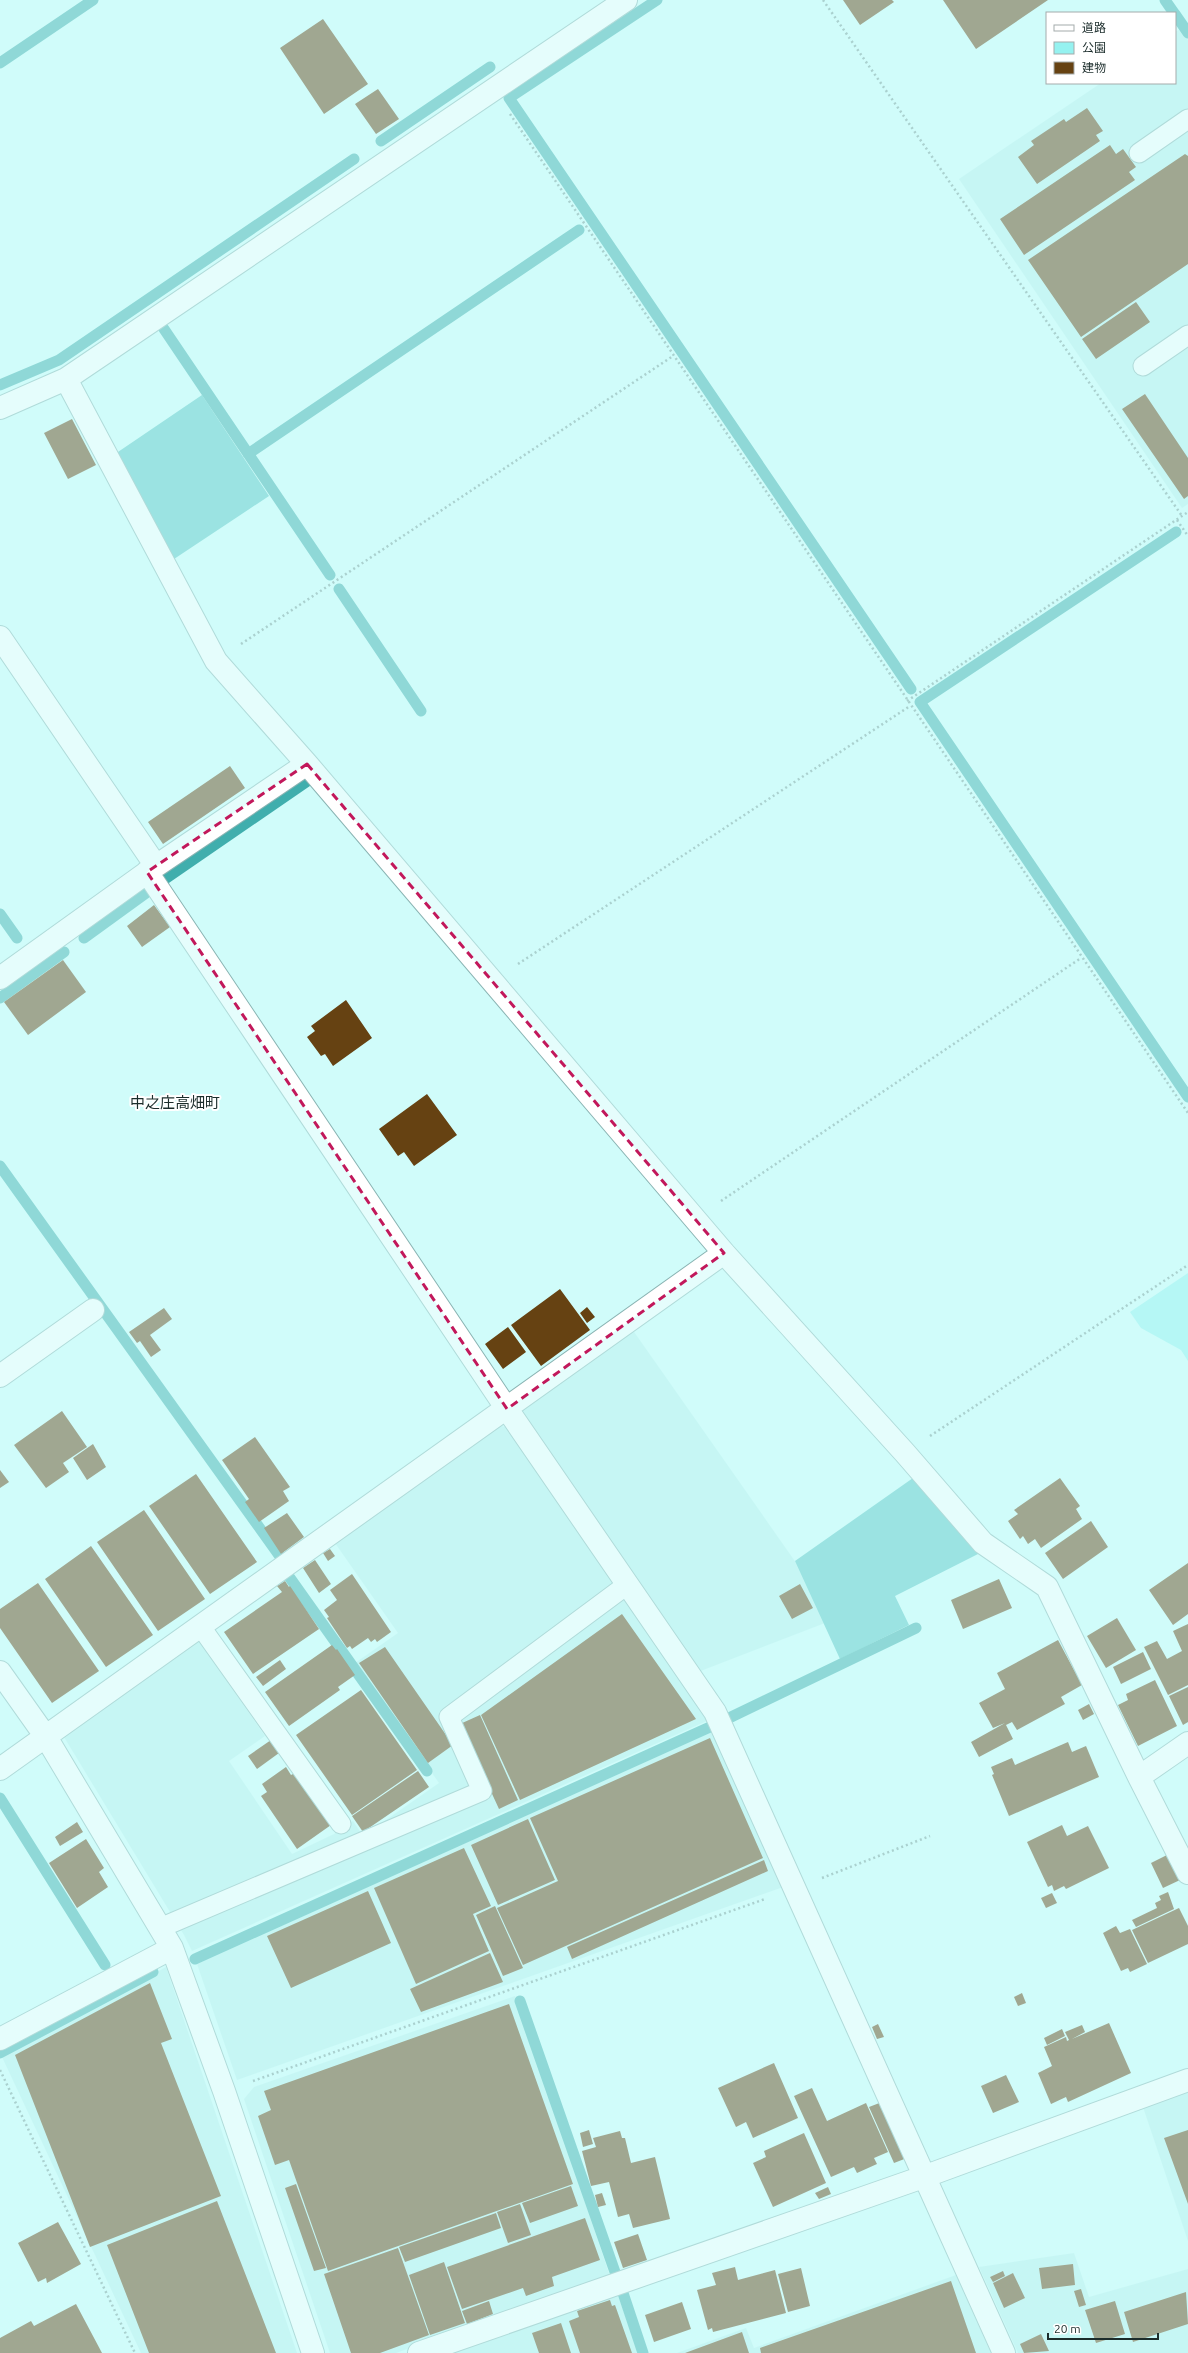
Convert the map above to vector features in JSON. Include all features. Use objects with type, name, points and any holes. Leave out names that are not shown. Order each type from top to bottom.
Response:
[{"type":"street","points":[[0,408],[66,380],[626,0]]},
{"type":"street","points":[[66,380],[216,661],[307,764],[694,1219],[905,1453],[982,1543],[1047,1587],[1139,1777],[1188,1873]]},
{"type":"street","points":[[0,637],[151,869],[507,1408],[716,1712],[926,2176],[1004,2353]]},
{"type":"street","points":[[0,978],[151,869],[307,764]]},
{"type":"street","points":[[0,1769],[724,1253]]},
{"type":"street","points":[[0,1376],[93,1310]]},
{"type":"street","points":[[0,1672],[46,1737],[172,1948],[224,2092],[313,2353]]},
{"type":"street","points":[[1139,1777],[1188,1743]]},
{"type":"street","points":[[0,2039],[172,1948]]},
{"type":"street","points":[[419,2353],[926,2176],[1188,2080]]},
{"type":"lane","points":[[1139,153],[1188,119]]},
{"type":"lane","points":[[1142,366],[1188,335]]},
{"type":"lane","points":[[160,1928],[482,1792],[449,1717],[628,1584]]},
{"type":"lane","points":[[200,1627],[341,1824]]},
{"type":"path","points":[[823,0],[1182,516]]},
{"type":"path","points":[[493,90],[910,706],[1188,1113]]},
{"type":"path","points":[[216,661],[673,356]]},
{"type":"path","points":[[907,701],[1188,512]]},
{"type":"path","points":[[1177,520],[1188,536]]},
{"type":"path","points":[[492,981],[910,706]]},
{"type":"path","points":[[694,1219],[1082,958]]},
{"type":"path","points":[[905,1453],[1188,1265]]},
{"type":"path","points":[[224,2092],[796,1888],[930,1836]]},
{"type":"path","points":[[0,2070],[135,2353]]},
{"type":"highlighted area","points":[[307,764],[724,1253],[507,1409],[147,872]]},
{"type":"shaded area","points":[[1180,29],[1188,40],[1188,504],[1182,508],[959,179],[1100,84],[1176,84],[1176,31]]},
{"type":"shaded area","points":[[202,395],[269,496],[171,561],[115,454]]},
{"type":"shaded area","points":[[632,1329],[799,1567],[825,1623],[698,1672],[518,1410]]},
{"type":"shaded area","points":[[498,1425],[512,1429],[709,1720],[192,1951],[184,1935],[64,1737],[199,1641],[265,1736],[229,1761],[292,1854],[334,1834],[353,1821],[363,1836],[439,1783],[355,1663],[398,1633],[335,1543]]},
{"type":"shaded area","points":[[913,1478],[980,1553],[895,1596],[909,1625],[840,1659],[795,1561]]},
{"type":"shaded area","points":[[714,1731],[786,1886],[237,2080],[197,1964]]},
{"type":"shaded area","points":[[166,1967],[297,2353],[141,2353],[2,2057]]},
{"type":"shaded area","points":[[515,1996],[610,2276],[396,2353],[330,2353],[244,2099],[254,2087]]},
{"type":"shaded area","points":[[1188,2091],[1188,2241],[1143,2107]]},
{"type":"shaded area","points":[[1074,2253],[1089,2297],[1188,2269],[1188,2353],[1018,2353],[979,2267]]},
{"type":"shaded area","points":[[956,2275],[991,2353],[677,2353],[746,2328],[754,2348]]},
{"type":"shaded area","points":[[617,2292],[638,2353],[448,2353]]},
{"type":"green space","points":[[1188,1273],[1188,1361],[1181,1350],[1141,1328],[1130,1312]]},
{"type":"building","points":[[843,0],[892,0],[894,2],[860,25]]},
{"type":"building","points":[[943,0],[1048,0],[976,49]]},
{"type":"building","points":[[323,19],[368,84],[324,114],[280,48]]},
{"type":"building","points":[[378,89],[399,119],[376,134],[355,104]]},
{"type":"building","points":[[1087,108],[1103,131],[1096,135],[1100,141],[1037,184],[1018,157],[1034,145],[1031,141],[1064,119],[1066,122]]},
{"type":"building","points":[[1110,145],[1116,154],[1123,149],[1136,167],[1129,172],[1135,180],[1024,255],[1000,219]]},
{"type":"building","points":[[1185,154],[1188,156],[1188,264],[1081,337],[1028,260]]},
{"type":"building","points":[[1136,302],[1150,322],[1096,359],[1082,339]]},
{"type":"building","points":[[1145,394],[1188,458],[1188,496],[1184,499],[1122,409]]},
{"type":"building","points":[[72,419],[96,465],[68,479],[44,433]]},
{"type":"building","points":[[230,766],[245,788],[163,844],[148,822]]},
{"type":"building","points":[[154,905],[170,927],[142,947],[127,926]]},
{"type":"building","points":[[63,960],[86,992],[28,1035],[4,1002]]},
{"type":"building","points":[[346,1000],[372,1038],[333,1066],[325,1054],[321,1056],[307,1037],[315,1031],[311,1026]]},
{"type":"building","points":[[427,1094],[457,1135],[414,1166],[404,1152],[398,1156],[379,1129]]},
{"type":"building","points":[[560,1289],[590,1330],[541,1366],[511,1325]]},
{"type":"building","points":[[587,1307],[595,1317],[587,1323],[580,1313]]},
{"type":"building","points":[[164,1308],[172,1319],[150,1335],[161,1350],[151,1357],[140,1341],[137,1343],[129,1332]]},
{"type":"building","points":[[508,1327],[526,1352],[503,1369],[485,1344]]},
{"type":"building","points":[[62,1411],[87,1447],[63,1463],[69,1472],[46,1488],[14,1445]]},
{"type":"building","points":[[255,1437],[290,1487],[283,1491],[289,1501],[259,1522],[245,1502],[249,1499],[222,1460]]},
{"type":"building","points":[[93,1444],[106,1467],[87,1480],[73,1458]]},
{"type":"building","points":[[0,1470],[9,1482],[0,1488]]},
{"type":"building","points":[[196,1474],[257,1562],[210,1594],[149,1506]]},
{"type":"building","points":[[1060,1478],[1080,1506],[1076,1509],[1082,1519],[1041,1548],[1035,1539],[1028,1544],[1023,1536],[1020,1539],[1008,1521],[1018,1514],[1014,1510]]},
{"type":"building","points":[[144,1510],[205,1599],[158,1631],[97,1542]]},
{"type":"building","points":[[287,1513],[304,1537],[281,1554],[264,1528]]},
{"type":"building","points":[[1091,1521],[1108,1547],[1063,1579],[1045,1553]]},
{"type":"building","points":[[91,1546],[153,1635],[106,1667],[45,1579]]},
{"type":"building","points":[[330,1549],[335,1556],[328,1561],[323,1553]]},
{"type":"building","points":[[315,1560],[331,1584],[319,1593],[303,1568]]},
{"type":"building","points":[[1188,1563],[1188,1614],[1173,1625],[1149,1590]]},
{"type":"building","points":[[352,1574],[391,1632],[377,1642],[375,1639],[371,1642],[368,1638],[352,1649],[350,1646],[347,1648],[327,1618],[329,1617],[324,1610],[337,1600],[330,1590]]},
{"type":"building","points":[[999,1579],[1012,1608],[963,1629],[951,1600]]},
{"type":"building","points":[[285,1581],[319,1629],[253,1674],[224,1632],[282,1592],[277,1586]]},
{"type":"building","points":[[38,1583],[99,1671],[52,1703],[0,1628],[0,1609]]},
{"type":"building","points":[[800,1584],[813,1608],[792,1619],[779,1596]]},
{"type":"building","points":[[622,1614],[696,1719],[520,1800],[481,1715]]},
{"type":"building","points":[[1117,1618],[1136,1650],[1106,1668],[1087,1636]]},
{"type":"building","points":[[1188,1624],[1188,1685],[1168,1695],[1144,1647],[1157,1641],[1167,1659],[1182,1651],[1173,1631]]},
{"type":"building","points":[[1058,1640],[1082,1685],[1061,1697],[1065,1704],[1017,1730],[1012,1722],[1006,1725],[1013,1739],[979,1757],[971,1742],[1005,1723],[993,1728],[979,1703],[1005,1689],[997,1673]]},
{"type":"building","points":[[332,1645],[336,1650],[337,1649],[355,1675],[338,1687],[340,1690],[289,1726],[265,1692]]},
{"type":"building","points":[[385,1647],[453,1745],[428,1763],[359,1663]]},
{"type":"building","points":[[1143,1652],[1151,1669],[1121,1684],[1113,1667]]},
{"type":"building","points":[[280,1660],[286,1669],[263,1686],[256,1677]]},
{"type":"building","points":[[1155,1680],[1177,1726],[1138,1746],[1118,1705],[1128,1700],[1126,1694]]},
{"type":"building","points":[[1188,1687],[1188,1722],[1183,1725],[1169,1696]]},
{"type":"building","points":[[361,1690],[417,1770],[352,1815],[296,1735]]},
{"type":"building","points":[[1089,1704],[1094,1714],[1083,1720],[1078,1710]]},
{"type":"building","points":[[480,1715],[518,1800],[499,1809],[460,1724]]},
{"type":"building","points":[[710,1738],[763,1858],[523,1965],[497,1908],[558,1881],[530,1818]]},
{"type":"building","points":[[271,1740],[279,1753],[257,1769],[248,1756]]},
{"type":"building","points":[[1068,1742],[1072,1752],[1086,1746],[1099,1777],[1009,1816],[992,1775],[994,1774],[991,1767],[1012,1758],[1015,1765]]},
{"type":"building","points":[[286,1767],[291,1775],[295,1773],[331,1825],[297,1849],[261,1796],[267,1792],[262,1784]]},
{"type":"building","points":[[418,1771],[429,1787],[363,1832],[352,1816]]},
{"type":"building","points":[[528,1819],[555,1880],[498,1905],[471,1845]]},
{"type":"building","points":[[77,1822],[83,1832],[60,1846],[55,1837]]},
{"type":"building","points":[[1062,1825],[1067,1836],[1088,1826],[1109,1868],[1066,1889],[1064,1886],[1054,1891],[1052,1885],[1048,1887],[1027,1842]]},
{"type":"building","points":[[86,1839],[104,1868],[99,1872],[108,1887],[77,1908],[49,1863]]},
{"type":"building","points":[[464,1848],[491,1906],[473,1914],[489,1951],[416,1984],[374,1888]]},
{"type":"building","points":[[1167,1855],[1180,1880],[1163,1888],[1151,1863]]},
{"type":"building","points":[[764,1860],[768,1871],[572,1959],[567,1947]]},
{"type":"building","points":[[368,1891],[391,1943],[291,1988],[267,1936]]},
{"type":"building","points":[[1168,1892],[1174,1909],[1136,1927],[1132,1920],[1157,1908],[1155,1903],[1161,1900],[1159,1896]]},
{"type":"building","points":[[1052,1893],[1057,1903],[1046,1908],[1041,1898]]},
{"type":"building","points":[[495,1906],[523,1968],[503,1976],[476,1915]]},
{"type":"building","points":[[1179,1908],[1188,1926],[1188,1944],[1148,1963],[1132,1930]]},
{"type":"building","points":[[1116,1926],[1120,1933],[1130,1929],[1147,1964],[1130,1972],[1128,1968],[1121,1971],[1103,1933]]},
{"type":"building","points":[[490,1953],[503,1982],[421,2012],[410,1989]]},
{"type":"building","points":[[150,1983],[172,2039],[161,2043],[221,2196],[90,2247],[15,2055]]},
{"type":"building","points":[[1022,1993],[1026,2003],[1018,2006],[1014,1997]]},
{"type":"building","points":[[509,2004],[573,2184],[328,2271],[289,2160],[275,2165],[258,2116],[271,2110],[264,2091]]},
{"type":"building","points":[[1109,2023],[1131,2073],[1068,2102],[1066,2097],[1051,2104],[1038,2073],[1052,2066],[1044,2047],[1066,2037],[1067,2041],[1069,2040],[1065,2032],[1082,2025],[1085,2032],[1072,2039]]},
{"type":"building","points":[[878,2024],[884,2037],[877,2039],[872,2027]]},
{"type":"building","points":[[1062,2029],[1065,2036],[1047,2045],[1044,2038]]},
{"type":"building","points":[[774,2063],[798,2118],[753,2138],[746,2122],[736,2127],[718,2088]]},
{"type":"building","points":[[1006,2075],[1019,2102],[993,2113],[981,2086]]},
{"type":"building","points":[[812,2088],[827,2121],[866,2103],[888,2152],[874,2158],[877,2164],[857,2173],[854,2167],[831,2177],[794,2096]]},
{"type":"building","points":[[882,2102],[907,2158],[894,2163],[869,2107]]},
{"type":"building","points":[[589,2130],[593,2144],[583,2147],[580,2133]]},
{"type":"building","points":[[1188,2130],[1188,2204],[1164,2138]]},
{"type":"building","points":[[620,2131],[622,2138],[625,2138],[631,2163],[655,2157],[670,2219],[633,2228],[629,2214],[618,2217],[609,2182],[591,2186],[582,2151],[596,2147],[593,2138]]},
{"type":"building","points":[[804,2133],[826,2183],[773,2207],[753,2163],[766,2157],[764,2151]]},
{"type":"building","points":[[296,2184],[326,2268],[314,2271],[285,2188]]},
{"type":"building","points":[[571,2186],[578,2206],[530,2223],[522,2203]]},
{"type":"building","points":[[828,2187],[831,2194],[819,2199],[815,2193]]},
{"type":"building","points":[[602,2193],[606,2205],[598,2207],[595,2195]]},
{"type":"building","points":[[217,2201],[276,2353],[149,2353],[107,2245]]},
{"type":"building","points":[[520,2204],[531,2235],[508,2243],[497,2212]]},
{"type":"building","points":[[496,2213],[501,2228],[405,2262],[399,2247]]},
{"type":"building","points":[[585,2218],[600,2260],[552,2277],[554,2286],[526,2296],[523,2288],[462,2309],[447,2267]]},
{"type":"building","points":[[58,2222],[81,2264],[47,2283],[46,2278],[38,2282],[18,2243]]},
{"type":"building","points":[[638,2234],[647,2260],[623,2268],[614,2242]]},
{"type":"building","points":[[398,2248],[429,2335],[380,2353],[351,2353],[324,2274]]},
{"type":"building","points":[[444,2262],[465,2323],[430,2335],[409,2275]]},
{"type":"building","points":[[1073,2264],[1075,2285],[1042,2289],[1039,2268]]},
{"type":"building","points":[[735,2267],[738,2280],[775,2270],[786,2313],[713,2332],[712,2328],[708,2330],[697,2290],[716,2285],[712,2273]]},
{"type":"building","points":[[801,2268],[810,2306],[788,2312],[778,2274]]},
{"type":"building","points":[[1003,2271],[1005,2276],[993,2282],[990,2277]]},
{"type":"building","points":[[1013,2273],[1025,2298],[1004,2308],[993,2283]]},
{"type":"building","points":[[951,2281],[976,2353],[761,2353],[760,2348]]},
{"type":"building","points":[[1081,2289],[1086,2305],[1079,2307],[1074,2291]]},
{"type":"building","points":[[1186,2292],[1188,2324],[1133,2342],[1124,2312]]},
{"type":"building","points":[[610,2300],[612,2306],[615,2305],[632,2353],[580,2353],[569,2321],[579,2317],[577,2311]]},
{"type":"building","points":[[489,2301],[493,2314],[467,2324],[462,2311]]},
{"type":"building","points":[[1115,2301],[1125,2334],[1096,2343],[1085,2310]]},
{"type":"building","points":[[682,2302],[691,2329],[654,2342],[645,2315]]},
{"type":"building","points":[[76,2304],[102,2353],[0,2353],[0,2338],[31,2321],[34,2326]]},
{"type":"building","points":[[561,2323],[571,2353],[539,2353],[532,2333]]},
{"type":"building","points":[[742,2332],[749,2353],[685,2353]]},
{"type":"building","points":[[1041,2334],[1049,2351],[1024,2353],[1020,2344]]},
{"type":"waterway","points":[[0,63],[93,0]]},
{"type":"waterway","points":[[657,0],[509,98],[911,689]]},
{"type":"waterway","points":[[1165,0],[1173,12]]},
{"type":"waterway","points":[[1176,15],[1188,33]]},
{"type":"waterway","points":[[381,141],[490,67]]},
{"type":"waterway","points":[[0,385],[59,360],[354,159]]},
{"type":"waterway","points":[[248,454],[579,230]]},
{"type":"waterway","points":[[164,329],[330,575]]},
{"type":"waterway","points":[[1176,532],[920,702],[1188,1097]]},
{"type":"waterway","points":[[339,589],[421,711]]},
{"type":"waterway","points":[[165,879],[309,780]]},
{"type":"waterway","points":[[84,938],[146,893]]},
{"type":"waterway","points":[[0,914],[17,938]]},
{"type":"waterway","points":[[0,998],[64,952]]},
{"type":"waterway","points":[[0,1166],[279,1555]]},
{"type":"waterway","points":[[290,1578],[427,1771]]},
{"type":"waterway","points":[[729,1718],[916,1628]]},
{"type":"waterway","points":[[195,1959],[710,1727]]},
{"type":"waterway","points":[[0,1798],[105,1965]]},
{"type":"waterway","points":[[0,2053],[153,1972]]},
{"type":"waterway","points":[[520,2001],[615,2272]]},
{"type":"waterway","points":[[623,2293],[643,2353]]},
{"type":"district","name":"中之庄高畑町","points":[[175,1102]]}]
